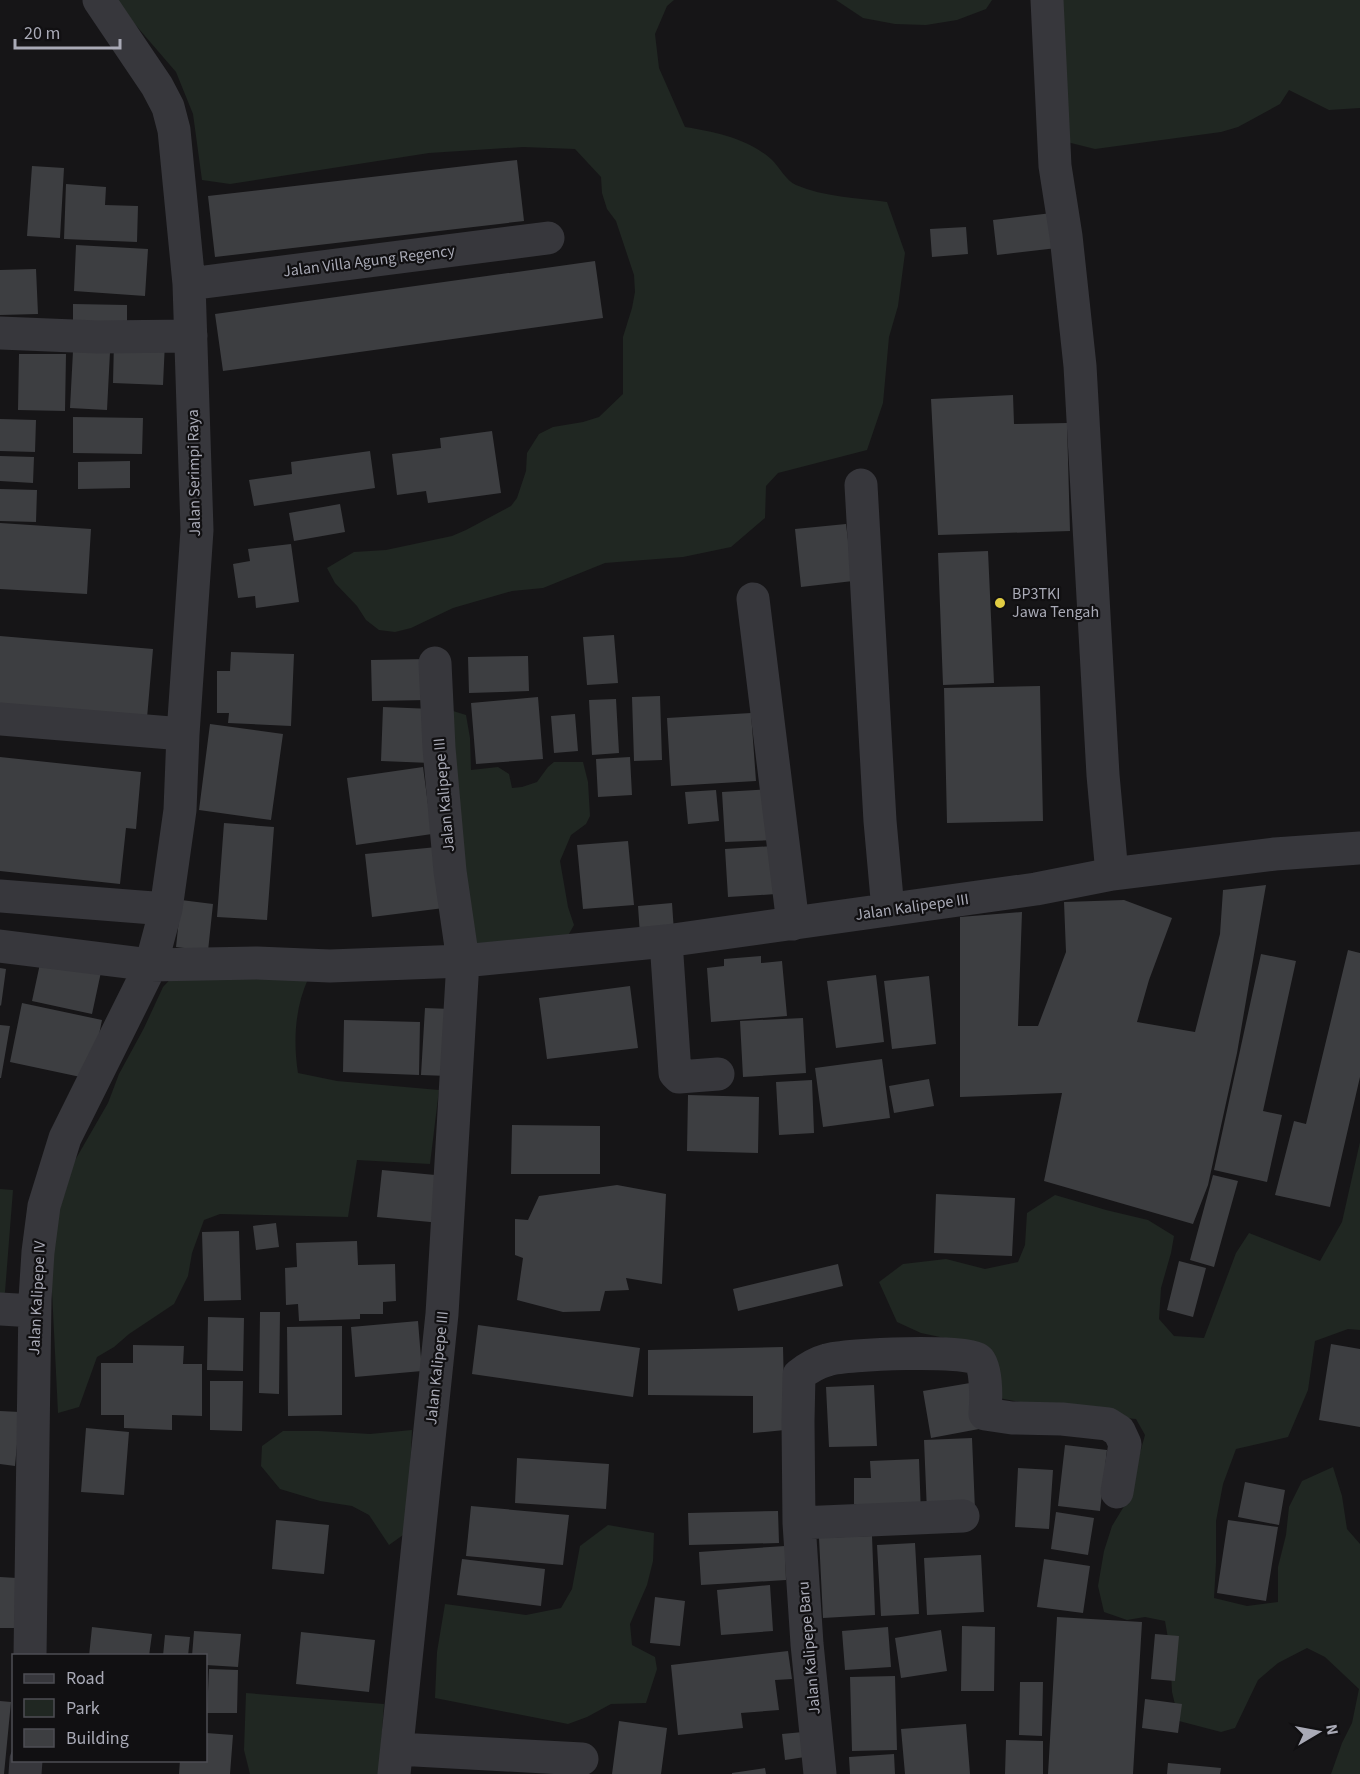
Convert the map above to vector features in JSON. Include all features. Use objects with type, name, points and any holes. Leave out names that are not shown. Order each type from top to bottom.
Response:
[{"type":"street","name":"Jalan Serimpi Raya","points":[[99,0],[157,86],[168,107],[174,130],[189,284],[197,530],[180,810],[166,909],[152,965]]},
{"type":"street","points":[[1047,0],[1055,166],[1066,236],[1080,366],[1103,775],[1112,874]]},
{"type":"street","name":"Jalan Villa Agung Regency","points":[[189,284],[548,238]]},
{"type":"street","points":[[0,333],[98,338],[191,336]]},
{"type":"street","points":[[861,485],[880,821],[888,910]]},
{"type":"street","points":[[753,599],[793,924]]},
{"type":"street","name":"Jalan Kalipepe III","points":[[396,1762],[442,1314],[463,961],[450,871],[439,748],[435,663]]},
{"type":"street","points":[[0,719],[183,734]]},
{"type":"street","name":"Jalan Kalipepe III","points":[[0,946],[152,965],[257,963],[330,966],[463,961],[666,941],[1036,889],[1112,874],[1275,854],[1360,848]]},
{"type":"street","points":[[0,896],[166,909]]},
{"type":"street","points":[[666,941],[675,1073],[679,1077],[718,1074]]},
{"type":"street","name":"Jalan Kalipepe IV","points":[[30,1654],[34,1311],[44,1206],[65,1138],[152,965]]},
{"type":"street","points":[[0,1309],[34,1311]]},
{"type":"street","name":"Jalan Kalipepe Baru","points":[[820,1774],[807,1644],[799,1523],[799,1375],[810,1366],[829,1359],[887,1354],[969,1355],[978,1358],[983,1369],[985,1414],[1108,1424],[1119,1431],[1125,1444],[1117,1492]]},
{"type":"street","points":[[799,1523],[963,1516]]},
{"type":"street","points":[[396,1762],[582,1759]]},
{"type":"green space","points":[[114,0],[674,0],[667,6],[655,34],[659,68],[685,127],[719,134],[752,146],[771,159],[792,183],[807,189],[887,202],[905,253],[898,306],[889,337],[883,403],[867,450],[778,473],[766,486],[765,518],[731,547],[683,557],[605,563],[543,588],[512,591],[453,608],[411,628],[395,632],[379,630],[366,620],[357,606],[335,583],[327,568],[354,552],[386,550],[452,536],[511,506],[517,498],[526,471],[527,453],[539,434],[553,427],[599,417],[623,394],[623,337],[635,292],[634,275],[616,221],[607,209],[602,193],[601,177],[575,149],[523,147],[429,153],[230,184],[202,180],[193,114],[176,72]]},
{"type":"green space","points":[[836,0],[992,0],[986,9],[957,20],[926,25],[895,24],[863,18]]},
{"type":"green space","points":[[1053,0],[1360,0],[1360,108],[1329,110],[1289,90],[1280,104],[1238,127],[1221,132],[1095,149],[1063,141]]},
{"type":"green space","points":[[453,711],[466,715],[470,738],[471,770],[498,767],[509,774],[512,788],[537,782],[554,762],[583,762],[588,782],[590,816],[586,824],[571,835],[560,861],[568,907],[574,925],[565,941],[461,948]]},
{"type":"green space","points":[[178,971],[308,979],[300,1001],[296,1025],[298,1073],[337,1081],[439,1090],[430,1164],[357,1160],[348,1217],[220,1214],[204,1220],[192,1253],[188,1276],[174,1304],[97,1357],[79,1407],[58,1413],[50,1251],[52,1235],[74,1162],[108,1103],[119,1074],[163,987]]},
{"type":"green space","points":[[1360,1142],[1360,1330],[1348,1329],[1315,1341],[1308,1390],[1288,1437],[1236,1449],[1223,1484],[1216,1521],[1214,1598],[1247,1606],[1278,1602],[1278,1567],[1286,1535],[1289,1507],[1302,1481],[1333,1467],[1342,1496],[1347,1529],[1360,1544],[1360,1774],[1331,1774],[1352,1723],[1359,1689],[1325,1657],[1307,1648],[1278,1663],[1258,1680],[1235,1728],[1221,1732],[1179,1721],[1172,1692],[1170,1650],[1165,1621],[1145,1617],[1127,1620],[1104,1612],[1098,1586],[1104,1551],[1112,1526],[1126,1503],[1145,1435],[1136,1419],[1082,1414],[999,1398],[959,1341],[921,1333],[897,1322],[879,1282],[903,1264],[946,1259],[985,1269],[1018,1262],[1025,1245],[1027,1213],[1055,1195],[1148,1220],[1174,1236],[1161,1288],[1159,1319],[1174,1336],[1204,1338],[1236,1253],[1249,1233],[1320,1261],[1342,1222]]},
{"type":"green space","points":[[0,1189],[13,1190],[5,1292],[0,1311]]},
{"type":"green space","points":[[412,1430],[409,1493],[403,1535],[389,1545],[369,1515],[352,1506],[320,1501],[280,1489],[261,1466],[262,1446],[283,1431],[370,1434]]},
{"type":"green space","points":[[608,1525],[654,1533],[653,1561],[647,1585],[630,1624],[632,1645],[655,1657],[657,1669],[646,1703],[611,1704],[568,1724],[435,1698],[437,1652],[445,1604],[526,1615],[561,1608],[572,1589],[580,1546]]},
{"type":"green space","points":[[246,1693],[384,1704],[379,1774],[250,1774],[244,1750]]},
{"type":"building","points":[[517,160],[524,221],[215,257],[208,196]]},
{"type":"building","points":[[32,166],[64,168],[60,238],[27,236]]},
{"type":"building","points":[[66,184],[106,187],[105,205],[138,206],[137,242],[64,239]]},
{"type":"building","points":[[1052,213],[1057,248],[997,255],[993,220]]},
{"type":"building","points":[[966,227],[968,254],[932,257],[930,229]]},
{"type":"building","points":[[76,245],[148,249],[145,296],[74,291]]},
{"type":"building","points":[[595,261],[603,318],[223,371],[215,314]]},
{"type":"building","points":[[36,269],[38,314],[0,315],[0,270]]},
{"type":"building","points":[[73,304],[127,305],[127,329],[73,329]]},
{"type":"building","points":[[114,341],[165,342],[163,385],[113,383]]},
{"type":"building","points":[[73,351],[110,352],[107,410],[70,408]]},
{"type":"building","points":[[19,354],[66,354],[65,411],[18,410]]},
{"type":"building","points":[[1013,395],[1014,424],[1067,423],[1070,531],[938,535],[931,399]]},
{"type":"building","points":[[73,417],[143,418],[142,454],[73,453]]},
{"type":"building","points":[[0,419],[36,420],[35,452],[0,451]]},
{"type":"building","points":[[492,431],[501,493],[428,503],[426,491],[397,495],[392,454],[441,448],[440,438]]},
{"type":"building","points":[[370,451],[375,488],[254,506],[249,480],[292,474],[291,462]]},
{"type":"building","points":[[0,456],[34,457],[33,483],[0,481]]},
{"type":"building","points":[[130,461],[130,488],[78,489],[78,462]]},
{"type":"building","points":[[0,489],[37,490],[36,522],[0,521]]},
{"type":"building","points":[[340,504],[345,532],[294,541],[289,513]]},
{"type":"building","points":[[0,523],[91,529],[87,594],[0,589]]},
{"type":"building","points":[[846,524],[853,581],[801,587],[795,529]]},
{"type":"building","points":[[291,544],[299,602],[256,608],[255,596],[238,598],[233,564],[250,561],[248,549]]},
{"type":"building","points":[[988,551],[994,683],[943,685],[938,553]]},
{"type":"building","points":[[614,635],[618,683],[587,685],[583,637]]},
{"type":"building","points":[[0,636],[153,649],[147,718],[0,705]]},
{"type":"building","points":[[231,652],[294,654],[291,726],[228,723],[229,713],[217,713],[217,671],[230,671]]},
{"type":"building","points":[[528,656],[529,691],[469,693],[468,657]]},
{"type":"building","points":[[428,659],[428,700],[372,701],[371,660]]},
{"type":"building","points":[[1040,686],[1043,821],[947,823],[944,688]]},
{"type":"building","points":[[660,696],[662,760],[634,761],[632,697]]},
{"type":"building","points":[[538,697],[543,759],[476,764],[471,703]]},
{"type":"building","points":[[616,699],[619,753],[592,755],[589,700]]},
{"type":"building","points":[[383,707],[433,709],[431,763],[381,761]]},
{"type":"building","points":[[751,713],[756,781],[671,786],[667,718]]},
{"type":"building","points":[[575,714],[578,751],[554,753],[551,716]]},
{"type":"building","points":[[210,724],[283,734],[271,820],[199,810]]},
{"type":"building","points":[[0,757],[141,772],[136,829],[126,828],[120,884],[0,871]]},
{"type":"building","points":[[630,757],[632,795],[598,797],[596,759]]},
{"type":"building","points":[[423,767],[432,834],[356,845],[347,778]]},
{"type":"building","points":[[772,789],[775,840],[725,842],[722,792]]},
{"type":"building","points":[[716,790],[719,821],[688,824],[685,792]]},
{"type":"building","points":[[224,823],[274,827],[267,920],[217,917]]},
{"type":"building","points":[[628,841],[634,905],[583,909],[577,845]]},
{"type":"building","points":[[774,846],[776,894],[728,897],[725,849]]},
{"type":"building","points":[[437,847],[444,908],[372,917],[365,854]]},
{"type":"building","points":[[1266,885],[1237,1053],[1208,1185],[1193,1224],[1044,1181],[1062,1093],[960,1097],[960,917],[1022,912],[1018,1026],[1038,1026],[1066,952],[1064,902],[1124,900],[1172,918],[1149,980],[1137,1022],[1195,1032],[1220,934],[1223,890]]},
{"type":"building","points":[[181,900],[213,904],[208,951],[176,947]]},
{"type":"building","points":[[672,903],[674,932],[640,935],[638,906]]},
{"type":"building","points":[[1348,950],[1360,953],[1360,1077],[1330,1207],[1275,1195],[1294,1121],[1306,1124]]},
{"type":"building","points":[[1261,954],[1296,961],[1263,1111],[1282,1115],[1267,1182],[1214,1170]]},
{"type":"building","points":[[761,956],[761,963],[782,961],[787,1016],[711,1022],[707,968],[724,966],[724,959]]},
{"type":"building","points":[[41,959],[101,972],[92,1014],[32,1001]]},
{"type":"building","points":[[0,968],[6,969],[1,1006],[0,1005]]},
{"type":"building","points":[[876,975],[884,1042],[836,1048],[827,981]]},
{"type":"building","points":[[929,976],[936,1044],[892,1049],[884,981]]},
{"type":"building","points":[[630,986],[638,1048],[547,1059],[539,998]]},
{"type":"building","points":[[22,1003],[102,1020],[90,1079],[10,1062]]},
{"type":"building","points":[[425,1008],[451,1009],[448,1076],[421,1075]]},
{"type":"building","points":[[803,1018],[806,1073],[743,1077],[740,1021]]},
{"type":"building","points":[[344,1020],[420,1022],[419,1075],[343,1072]]},
{"type":"building","points":[[0,1025],[10,1026],[1,1078],[0,1078]]},
{"type":"building","points":[[882,1059],[890,1118],[823,1127],[815,1068]]},
{"type":"building","points":[[929,1079],[934,1106],[894,1113],[889,1086]]},
{"type":"building","points":[[812,1080],[814,1133],[779,1135],[776,1082]]},
{"type":"building","points":[[688,1095],[759,1097],[758,1153],[687,1151]]},
{"type":"building","points":[[512,1125],[600,1126],[600,1174],[511,1174]]},
{"type":"building","points":[[382,1170],[446,1176],[441,1223],[377,1217]]},
{"type":"building","points":[[1213,1175],[1238,1181],[1214,1267],[1190,1260]]},
{"type":"building","points":[[617,1185],[666,1194],[662,1284],[626,1278],[629,1290],[605,1291],[600,1311],[563,1312],[517,1300],[523,1258],[515,1255],[515,1219],[528,1220],[539,1196]]},
{"type":"building","points":[[936,1194],[1015,1198],[1012,1256],[934,1253]]},
{"type":"building","points":[[276,1223],[279,1247],[256,1250],[253,1226]]},
{"type":"building","points":[[239,1231],[241,1300],[204,1301],[202,1232]]},
{"type":"building","points":[[357,1241],[358,1265],[395,1264],[396,1301],[383,1302],[383,1314],[360,1314],[360,1319],[299,1321],[298,1304],[286,1305],[285,1268],[297,1267],[296,1243]]},
{"type":"building","points":[[1179,1261],[1206,1268],[1193,1317],[1167,1310]]},
{"type":"building","points":[[838,1264],[843,1286],[738,1311],[733,1289]]},
{"type":"building","points":[[260,1312],[280,1312],[279,1394],[259,1393]]},
{"type":"building","points":[[208,1317],[244,1318],[243,1371],[207,1370]]},
{"type":"building","points":[[418,1321],[422,1371],[355,1377],[351,1327]]},
{"type":"building","points":[[478,1325],[640,1348],[633,1397],[472,1374]]},
{"type":"building","points":[[342,1326],[342,1415],[288,1416],[287,1327]]},
{"type":"building","points":[[1331,1344],[1360,1349],[1360,1427],[1319,1420]]},
{"type":"building","points":[[133,1345],[184,1346],[183,1364],[202,1364],[202,1416],[172,1415],[172,1430],[124,1428],[124,1415],[101,1415],[101,1363],[133,1363]]},
{"type":"building","points":[[783,1347],[785,1430],[753,1433],[753,1396],[648,1395],[648,1350]]},
{"type":"building","points":[[210,1381],[243,1381],[242,1431],[210,1430]]},
{"type":"building","points":[[970,1383],[979,1429],[931,1438],[923,1391]]},
{"type":"building","points":[[874,1385],[877,1446],[829,1447],[826,1387]]},
{"type":"building","points":[[0,1411],[20,1412],[15,1466],[0,1464]]},
{"type":"building","points":[[86,1428],[129,1432],[124,1495],[81,1492]]},
{"type":"building","points":[[972,1438],[975,1510],[927,1512],[924,1440]]},
{"type":"building","points":[[1065,1445],[1107,1450],[1100,1511],[1058,1506]]},
{"type":"building","points":[[517,1458],[609,1464],[606,1509],[515,1503]]},
{"type":"building","points":[[919,1459],[921,1515],[872,1504],[854,1504],[854,1478],[871,1478],[870,1461]]},
{"type":"building","points":[[1018,1468],[1053,1470],[1049,1529],[1015,1527]]},
{"type":"building","points":[[1245,1482],[1285,1490],[1279,1525],[1238,1517]]},
{"type":"building","points":[[471,1506],[569,1515],[563,1565],[466,1556]]},
{"type":"building","points":[[778,1511],[779,1543],[689,1545],[688,1513]]},
{"type":"building","points":[[1056,1512],[1094,1518],[1088,1555],[1051,1549]]},
{"type":"building","points":[[276,1520],[329,1525],[324,1574],[272,1569]]},
{"type":"building","points":[[1228,1520],[1278,1527],[1266,1601],[1217,1593]]},
{"type":"building","points":[[872,1536],[875,1615],[823,1618],[819,1538]]},
{"type":"building","points":[[915,1543],[919,1614],[881,1616],[877,1545]]},
{"type":"building","points":[[785,1546],[786,1580],[701,1585],[699,1552]]},
{"type":"building","points":[[981,1555],[984,1612],[927,1615],[924,1558]]},
{"type":"building","points":[[462,1559],[545,1569],[541,1606],[457,1595]]},
{"type":"building","points":[[1044,1559],[1090,1566],[1083,1613],[1037,1607]]},
{"type":"building","points":[[0,1577],[17,1578],[14,1628],[0,1628]]},
{"type":"building","points":[[770,1585],[773,1631],[721,1635],[717,1590]]},
{"type":"building","points":[[655,1597],[685,1601],[680,1646],[650,1643]]},
{"type":"building","points":[[1057,1617],[1142,1622],[1133,1774],[1048,1774]]},
{"type":"building","points":[[962,1626],[995,1627],[994,1691],[961,1691]]},
{"type":"building","points":[[92,1627],[152,1634],[149,1654],[89,1654]]},
{"type":"building","points":[[888,1627],[891,1667],[845,1670],[842,1631]]},
{"type":"building","points":[[941,1630],[947,1671],[901,1678],[895,1638]]},
{"type":"building","points":[[194,1631],[241,1634],[238,1667],[207,1665],[207,1654],[192,1654]]},
{"type":"building","points":[[301,1632],[375,1640],[369,1692],[296,1684]]},
{"type":"building","points":[[1155,1634],[1179,1636],[1175,1681],[1151,1679]]},
{"type":"building","points":[[165,1635],[190,1637],[188,1654],[163,1654]]},
{"type":"building","points":[[788,1651],[792,1679],[775,1680],[779,1710],[741,1713],[743,1728],[678,1735],[671,1665]]},
{"type":"building","points":[[209,1669],[238,1670],[237,1713],[207,1713]]},
{"type":"building","points":[[895,1676],[897,1750],[852,1751],[850,1677]]},
{"type":"building","points":[[1020,1682],[1043,1682],[1042,1736],[1019,1735]]},
{"type":"building","points":[[1145,1699],[1182,1704],[1178,1733],[1142,1728]]},
{"type":"building","points":[[0,1701],[11,1702],[4,1774],[0,1774]]},
{"type":"building","points":[[619,1721],[667,1728],[661,1774],[612,1774]]},
{"type":"building","points":[[966,1724],[970,1774],[905,1774],[901,1729]]},
{"type":"building","points":[[803,1732],[805,1757],[785,1760],[782,1734]]},
{"type":"building","points":[[207,1733],[233,1735],[230,1774],[179,1774],[180,1762],[207,1762]]},
{"type":"building","points":[[1006,1740],[1043,1741],[1043,1774],[1005,1774]]},
{"type":"building","points":[[894,1754],[895,1774],[850,1774],[849,1757]]},
{"type":"building","points":[[1168,1763],[1221,1768],[1220,1774],[1167,1774]]},
{"type":"building","points":[[765,1768],[766,1774],[732,1774],[732,1773]]},
{"type":"place","name":"BP3TKI Jawa Tengah","points":[[1000,603]]}]
